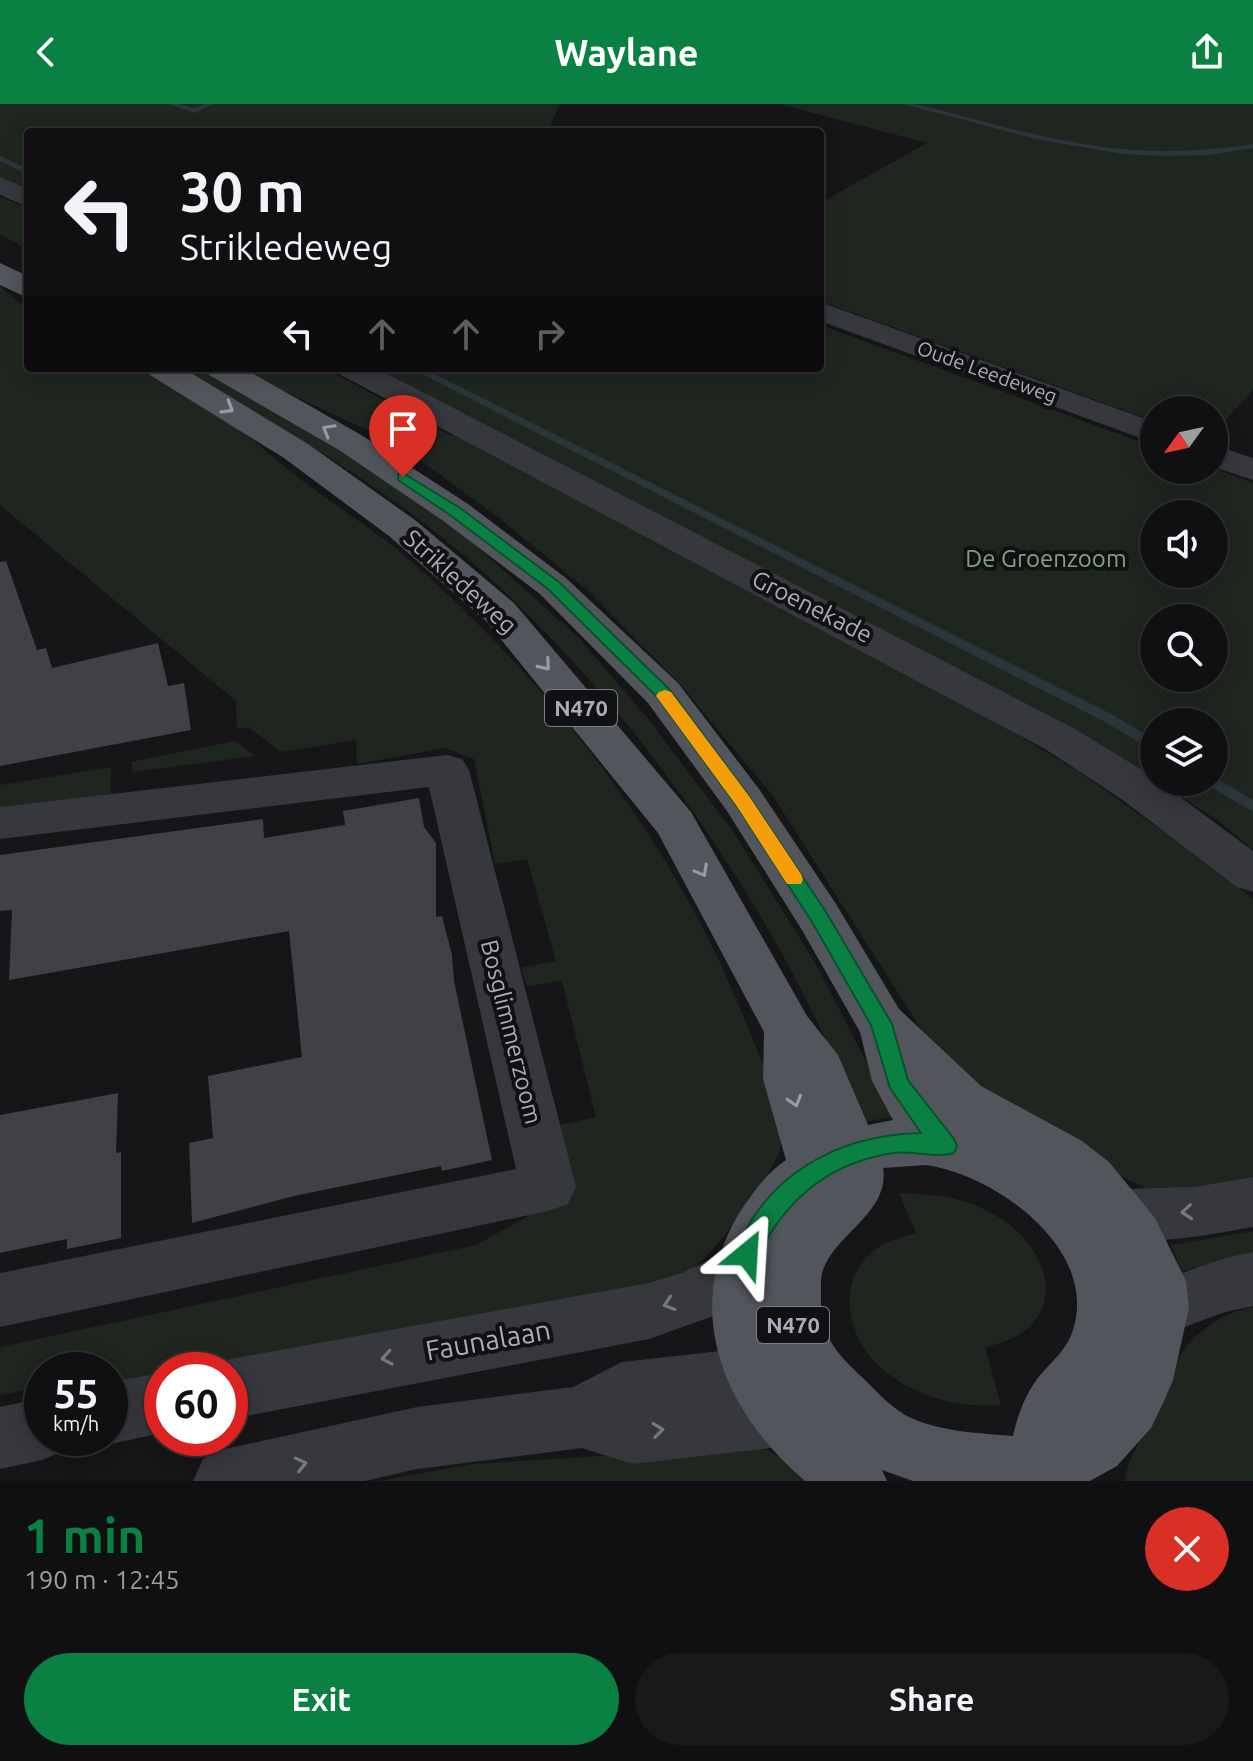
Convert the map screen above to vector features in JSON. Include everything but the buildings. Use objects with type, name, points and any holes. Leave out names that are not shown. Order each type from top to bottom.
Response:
[{"type":"main road","points":[[12,259],[24,282]]},
{"type":"main road","name":"Strikledeweg","points":[[168,372],[296,451],[402,528],[500,612],[675,823],[789,1031],[789,1079],[835,1161]]},
{"type":"main road","name":"Strikledeweg","points":[[227,372],[351,443],[455,512],[553,586],[663,693],[743,800],[819,917],[881,1024],[898,1081],[909,1101],[963,1130]]},
{"type":"main road","name":"N470","points":[[783,1388],[869,1427],[934,1468],[951,1462],[1015,1468],[1070,1468],[1129,1407],[1143,1380],[1160,1308],[1157,1281],[1135,1236],[985,1158],[963,1130],[927,1142],[894,1143],[835,1161],[791,1190],[767,1216],[754,1236],[740,1272],[738,1299],[742,1336],[783,1388],[811,1447],[855,1481]]},
{"type":"main road","name":"N470","points":[[783,1388],[796,1341],[791,1307],[792,1276],[802,1249],[833,1211],[849,1197],[857,1177],[835,1161]]},
{"type":"main road","name":"N470","points":[[1070,1468],[1044,1436],[1050,1414],[1060,1396],[1092,1358],[1102,1337],[1106,1311],[1105,1283],[1096,1260],[1093,1215]]},
{"type":"street","points":[[0,185],[24,197]]},
{"type":"street","name":"Oude Leedeweg","points":[[824,312],[1140,428]]},
{"type":"street","name":"Groenekade","points":[[360,372],[1060,739],[1136,787],[1253,875]]},
{"type":"street","points":[[1228,460],[1253,470]]},
{"type":"street","name":"Bosglimmerzoom","points":[[0,823],[447,770],[548,1187],[0,1300]]},
{"type":"street","points":[[1093,1215],[1195,1212],[1253,1202]]},
{"type":"street","name":"Faunalaan","points":[[248,1386],[649,1311],[695,1296],[740,1272]]},
{"type":"street","points":[[1160,1308],[1225,1285],[1253,1279]]},
{"type":"street","points":[[225,1481],[417,1438],[582,1417],[633,1433],[783,1388]]},
{"type":"street","points":[[0,1438],[24,1433]]},
{"type":"green space","points":[[0,104],[560,104],[549,128],[24,128],[24,189],[0,177]]},
{"type":"green space","points":[[779,104],[1253,104],[1253,390],[1228,418],[1228,396],[1140,396],[1140,416],[824,302],[824,201],[927,143]]},
{"type":"green space","points":[[0,197],[24,206],[24,248],[0,234]]},
{"type":"green space","points":[[0,286],[24,307],[24,372],[150,372],[183,387],[296,476],[399,551],[496,642],[541,691],[623,796],[693,910],[746,1021],[780,1109],[782,1141],[779,1152],[753,1197],[701,1262],[682,1275],[651,1287],[248,1366],[248,1352],[144,1352],[144,1388],[128,1389],[128,1352],[24,1352],[24,1390],[0,1395],[0,1347],[476,1245],[555,1201],[559,1125],[596,1117],[562,981],[527,986],[521,968],[556,961],[527,859],[495,864],[474,759],[445,748],[357,764],[356,740],[281,752],[249,727],[237,729],[236,701],[0,505]]},
{"type":"green space","name":"De Groenzoom","points":[[824,326],[1140,442],[1140,484],[1228,484],[1228,473],[1253,483],[1253,850],[1219,821],[1179,796],[1228,796],[1228,708],[1140,708],[1140,771],[1101,746],[378,372],[824,372]]},
{"type":"green space","points":[[187,372],[211,372],[335,446],[456,528],[579,638],[649,720],[733,831],[817,966],[894,1116],[865,1122],[791,971],[734,874],[636,735],[562,649],[481,570],[410,513],[258,414]]},
{"type":"green space","points":[[243,372],[331,372],[450,435],[460,435],[1017,734],[1082,774],[1164,832],[1170,831],[1253,899],[1253,1186],[1175,1196],[1146,1188],[1116,1174],[978,1092],[933,1048],[773,796],[680,684],[587,590],[499,518],[419,459],[384,438]]},
{"type":"green space","points":[[235,741],[255,756],[133,772],[131,762]]},
{"type":"green space","points":[[111,767],[111,798],[0,811],[0,785]]},
{"type":"green space","points":[[899,1193],[949,1198],[984,1209],[1016,1230],[1032,1249],[1042,1268],[1046,1288],[1043,1308],[1032,1325],[1013,1338],[985,1347],[1001,1405],[957,1403],[915,1390],[876,1363],[857,1334],[851,1317],[850,1300],[852,1283],[859,1267],[881,1246],[916,1233]]},
{"type":"green space","points":[[1253,1231],[1253,1257],[1181,1271],[1171,1245]]},
{"type":"green space","points":[[1253,1307],[1253,1481],[1125,1481],[1134,1452],[1158,1409],[1182,1352],[1213,1323]]},
{"type":"green space","points":[[760,1446],[794,1465],[812,1481],[379,1481],[473,1464]]},
{"type":"waterway","points":[[172,104],[195,111],[210,104]]},
{"type":"waterway","points":[[907,104],[1036,136],[1122,151],[1209,153],[1253,146]]},
{"type":"waterway","points":[[0,158],[24,170]]},
{"type":"waterway","points":[[423,372],[1110,719],[1140,737]]},
{"type":"waterway","points":[[1228,791],[1253,807]]},
{"type":"slow traffic","points":[[665,696],[743,800],[794,879]]},
{"type":"route","points":[[403,477],[553,586],[663,693],[743,800],[819,917],[881,1024],[898,1081],[909,1101],[946,1146],[927,1142],[894,1143],[853,1153],[816,1169],[767,1216],[747,1254]]}]
